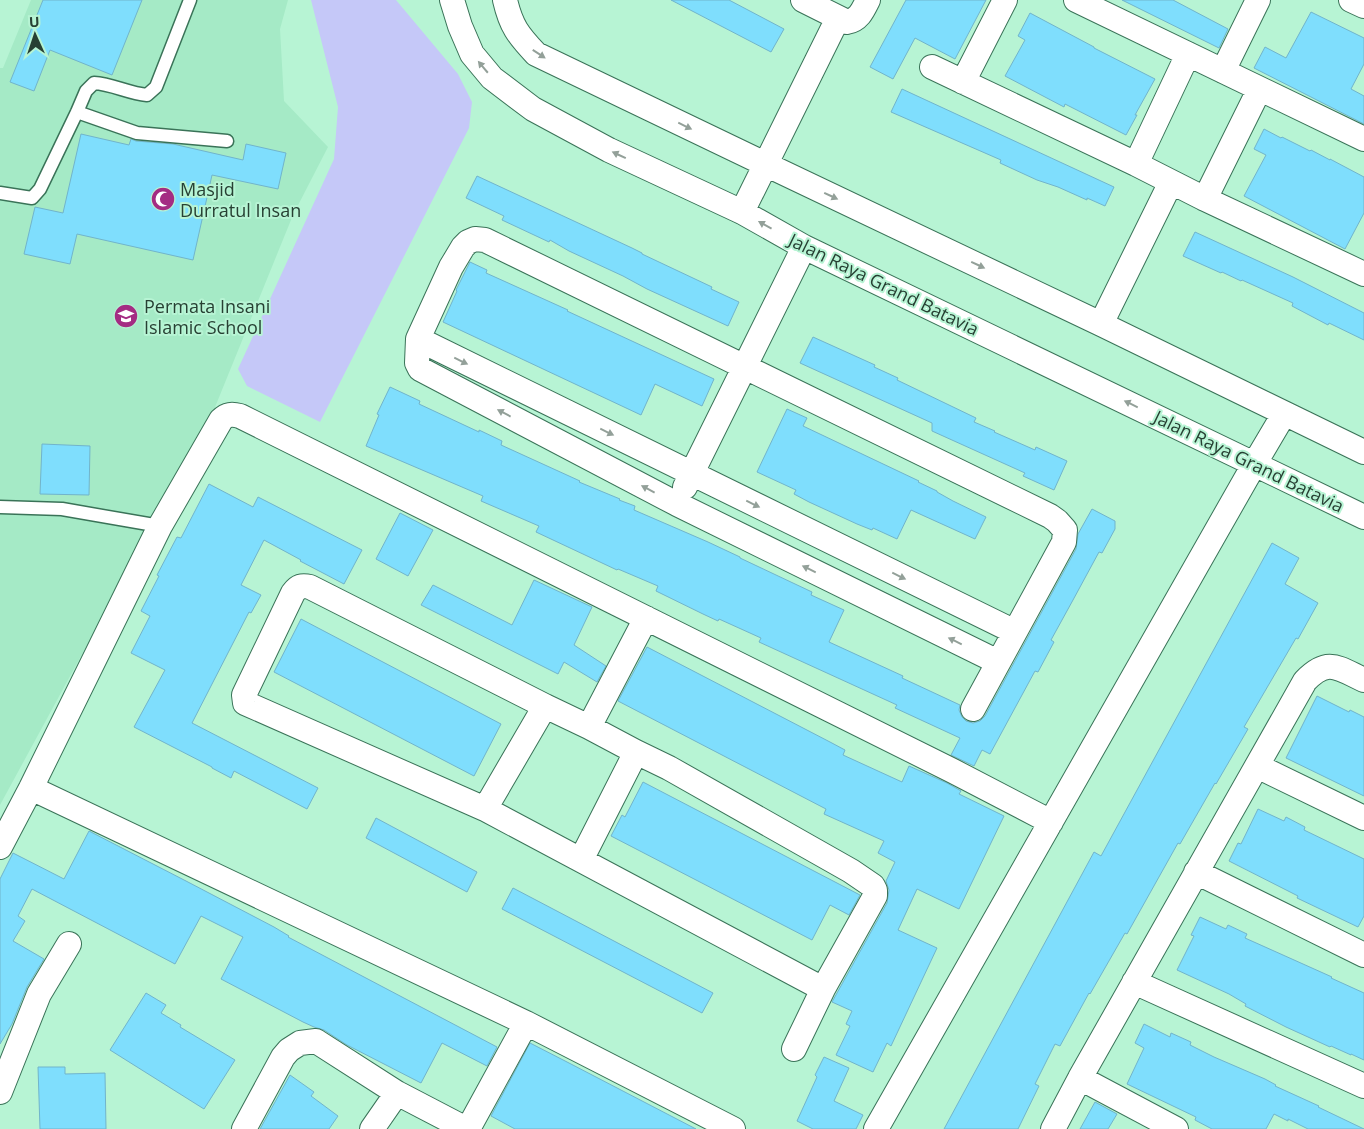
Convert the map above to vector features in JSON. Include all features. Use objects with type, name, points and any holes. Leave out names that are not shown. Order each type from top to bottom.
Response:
[{"type":"street","points":[[436,0],[460,26]]},
{"type":"street","name":"Jalan Raya Grand Batavia","points":[[452,0],[460,26],[472,54],[492,78],[533,110],[609,150],[742,212],[804,246],[1364,517]]},
{"type":"street","points":[[505,0],[513,25],[521,38],[536,54],[1364,452]]},
{"type":"street","points":[[803,0],[847,22],[856,19],[864,10],[868,0]]},
{"type":"street","points":[[963,82],[1005,0]]},
{"type":"street","points":[[1076,0],[1364,139]]},
{"type":"street","points":[[1223,71],[1258,0]]},
{"type":"street","points":[[1351,0],[1364,6]]},
{"type":"street","points":[[742,212],[838,18]]},
{"type":"street","points":[[1136,164],[1188,54]]},
{"type":"street","points":[[932,67],[1364,274]]},
{"type":"street","points":[[1205,199],[1260,90]]},
{"type":"street","points":[[1101,324],[1171,182]]},
{"type":"street","points":[[973,709],[1064,542],[1065,530],[1056,521],[485,240],[475,239],[463,247],[451,267],[418,339],[416,351],[420,370],[677,504],[998,662]]},
{"type":"street","points":[[677,504],[804,246]]},
{"type":"street","points":[[418,339],[1016,632]]},
{"type":"street","points":[[0,847],[160,526],[221,420],[225,416],[232,414],[240,416],[646,618],[1051,822]]},
{"type":"street","points":[[876,1129],[1284,414]]},
{"type":"street","points":[[794,1049],[823,989],[875,896],[873,886],[851,870],[669,768],[589,727],[310,587],[302,586],[293,593],[244,695],[245,703],[485,809],[823,989]]},
{"type":"street","points":[[589,727],[646,618]]},
{"type":"street","points":[[1053,1129],[1196,872],[1305,682],[1315,671],[1326,667],[1338,668],[1364,680]]},
{"type":"street","points":[[485,809],[546,706]]},
{"type":"street","points":[[581,860],[636,752]]},
{"type":"street","points":[[1257,766],[1364,818]]},
{"type":"street","points":[[31,788],[526,1023],[733,1129]]},
{"type":"street","points":[[1196,872],[1364,954]]},
{"type":"street","points":[[0,1092],[39,994],[69,944]]},
{"type":"street","points":[[1134,982],[1364,1086]]},
{"type":"street","points":[[244,1129],[282,1057],[288,1050],[300,1043],[310,1042],[319,1043],[397,1093],[467,1129],[526,1023]]},
{"type":"street","points":[[1080,1078],[1176,1129]]},
{"type":"street","points":[[372,1129],[397,1093]]},
{"type":"lane","points":[[0,193],[32,198],[40,188],[86,91],[94,83],[106,84],[147,96],[156,86],[190,0]]},
{"type":"lane","points":[[77,112],[137,133],[227,141]]},
{"type":"lane","points":[[0,507],[62,509],[160,526]]},
{"type":"shaded area","name":"Permata Insani Islamic School","points":[[31,0],[288,0],[280,29],[284,101],[328,147],[293,215],[211,417],[169,512],[100,621],[0,805],[0,68],[3,68]]},
{"type":"water","points":[[311,0],[396,0],[458,74],[472,102],[469,128],[320,422],[247,386],[238,369],[334,159],[338,107]]},
{"type":"building","points":[[43,0],[142,0],[112,75],[50,50],[34,91],[10,82]]},
{"type":"building","points":[[671,0],[729,0],[784,29],[771,52]]},
{"type":"building","points":[[906,0],[986,0],[955,59],[915,38],[893,79],[870,67]]},
{"type":"building","points":[[1122,0],[1173,0],[1228,29],[1219,48]]},
{"type":"building","points":[[1311,12],[1364,38],[1364,64],[1351,89],[1364,96],[1364,124],[1254,68],[1265,47],[1286,58]]},
{"type":"building","points":[[1030,13],[1155,79],[1126,135],[1065,104],[1064,107],[1005,76],[1025,40],[1018,36]]},
{"type":"building","points":[[902,89],[1114,187],[1105,206],[1037,180],[1000,163],[1001,160],[891,112]]},
{"type":"building","points":[[1264,129],[1330,159],[1364,177],[1364,213],[1345,249],[1244,196],[1266,155],[1254,149]]},
{"type":"building","points":[[81,134],[129,145],[131,139],[173,144],[243,160],[246,144],[286,153],[278,189],[212,175],[193,260],[77,234],[70,264],[24,254],[35,207],[63,213]]},
{"type":"building","points":[[477,176],[632,248],[739,302],[728,326],[647,289],[550,240],[549,242],[502,220],[504,216],[466,198]]},
{"type":"building","points":[[1195,232],[1293,277],[1364,313],[1364,340],[1329,323],[1328,325],[1292,306],[1293,303],[1183,256]]},
{"type":"building","points":[[470,262],[487,270],[486,273],[714,379],[702,406],[655,384],[641,415],[443,322]]},
{"type":"building","points":[[813,337],[875,365],[874,367],[898,378],[897,380],[976,418],[974,422],[994,432],[1035,450],[1036,447],[1067,461],[1054,490],[1023,476],[1025,473],[932,431],[932,423],[800,363]]},
{"type":"building","points":[[390,387],[420,401],[419,404],[502,441],[501,445],[635,506],[634,510],[740,557],[812,592],[811,595],[844,610],[829,642],[960,705],[959,710],[962,717],[966,721],[973,723],[980,721],[985,716],[1076,549],[1078,534],[1092,509],[1115,521],[1115,529],[1102,553],[1099,552],[1051,640],[1054,642],[1038,672],[1035,671],[990,754],[982,750],[974,766],[951,755],[960,738],[895,708],[897,705],[759,642],[761,638],[719,619],[718,621],[656,591],[658,586],[617,570],[536,532],[539,526],[481,501],[483,496],[366,446],[379,415],[377,414]]},
{"type":"building","points":[[787,409],[807,418],[803,426],[919,481],[953,501],[986,517],[975,539],[911,510],[897,539],[873,528],[872,530],[857,524],[809,502],[794,494],[796,490],[757,472]]},
{"type":"building","points":[[42,444],[90,446],[89,495],[40,494]]},
{"type":"building","points":[[209,484],[253,507],[258,497],[362,550],[344,584],[264,540],[241,585],[261,595],[251,613],[249,612],[192,723],[318,788],[307,809],[234,771],[231,778],[134,727],[165,670],[131,653],[150,616],[141,611],[177,537],[181,538]]},
{"type":"building","points":[[400,513],[433,530],[408,576],[376,559]]},
{"type":"building","points":[[1272,543],[1299,558],[1285,584],[1318,603],[1244,727],[1248,729],[1180,844],[1178,843],[1127,934],[1125,933],[1089,993],[1060,1046],[1055,1044],[1035,1084],[1039,1086],[1018,1129],[944,1129],[1094,852],[1101,856]]},
{"type":"building","points":[[534,580],[592,607],[574,645],[606,666],[597,682],[564,662],[558,674],[421,605],[433,585],[512,625]]},
{"type":"building","points":[[301,619],[501,724],[474,776],[274,672]]},
{"type":"building","points":[[647,647],[845,750],[843,755],[902,782],[909,766],[947,783],[961,791],[959,794],[1004,816],[959,909],[917,889],[898,930],[937,948],[891,1046],[887,1043],[873,1072],[836,1055],[850,1026],[846,1024],[852,1011],[832,1002],[887,903],[889,890],[886,881],[895,862],[878,853],[884,841],[824,814],[826,809],[618,701]]},
{"type":"building","points":[[1317,696],[1349,712],[1350,710],[1364,717],[1364,796],[1286,758]]},
{"type":"building","points":[[643,782],[860,895],[849,915],[830,905],[812,940],[611,836],[622,815],[625,817]]},
{"type":"building","points":[[1258,809],[1284,821],[1286,817],[1305,827],[1304,830],[1364,859],[1364,916],[1358,927],[1297,898],[1298,896],[1229,861],[1238,843],[1241,844]]},
{"type":"building","points":[[376,818],[477,872],[467,892],[366,838]]},
{"type":"building","points":[[89,831],[274,927],[288,937],[497,1047],[487,1066],[442,1043],[421,1083],[347,1045],[324,1030],[303,1022],[221,979],[243,937],[201,916],[175,964],[32,889],[18,916],[25,921],[13,941],[44,959],[27,987],[12,1024],[0,1044],[0,879],[13,853],[64,879]]},
{"type":"building","points":[[513,888],[713,993],[702,1013],[502,909]]},
{"type":"building","points":[[1200,917],[1226,929],[1228,925],[1247,934],[1245,938],[1364,993],[1364,1060],[1286,1027],[1245,1006],[1246,1004],[1229,994],[1177,970],[1194,936],[1191,935]]},
{"type":"building","points":[[146,993],[166,1005],[161,1013],[181,1025],[180,1027],[235,1060],[204,1109],[110,1050]]},
{"type":"building","points":[[1144,1024],[1170,1037],[1171,1033],[1191,1042],[1190,1045],[1265,1079],[1275,1086],[1364,1129],[1308,1129],[1274,1114],[1266,1129],[1212,1129],[1195,1120],[1196,1117],[1127,1084],[1144,1048],[1135,1043]]},
{"type":"building","points":[[530,1043],[696,1129],[515,1129],[491,1116]]},
{"type":"building","points":[[824,1057],[849,1068],[834,1101],[863,1115],[856,1129],[813,1129],[797,1121]]},
{"type":"building","points":[[38,1067],[65,1067],[65,1074],[105,1073],[106,1129],[40,1129]]},
{"type":"building","points":[[290,1075],[314,1092],[311,1096],[338,1116],[329,1129],[260,1129]]},
{"type":"building","points":[[1095,1102],[1117,1114],[1108,1129],[1080,1129]]},
{"type":"place","name":"Masjid Durratul Insan","points":[[163,199]]},
{"type":"place","name":"Permata Insani Islamic School","points":[[126,316]]}]
